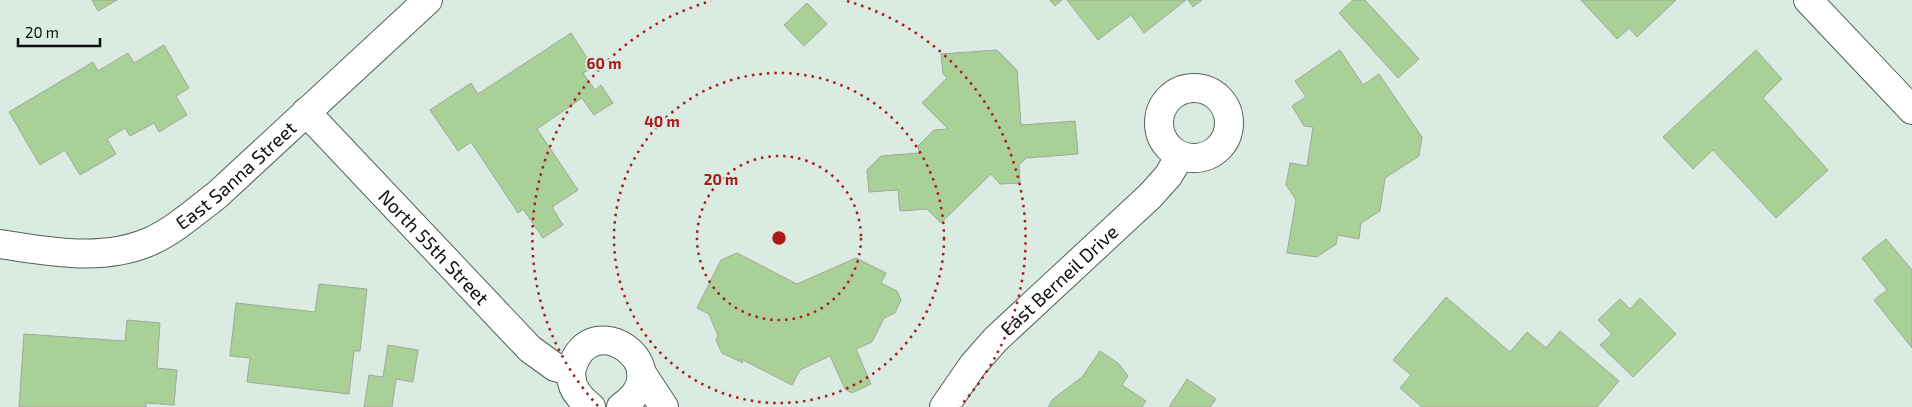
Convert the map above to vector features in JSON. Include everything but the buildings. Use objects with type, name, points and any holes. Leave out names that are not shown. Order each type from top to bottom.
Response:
[{"type":"street","name":"East Sanna Street","points":[[0,244],[48,252],[104,253],[151,241],[184,221],[217,196],[428,0]]},
{"type":"street","points":[[1808,0],[1912,110]]},
{"type":"street","name":"North 55th Street","points":[[306,112],[530,348],[555,367],[572,371]]},
{"type":"street","name":"East Berneil Drive","points":[[944,407],[949,396],[996,339],[1150,196],[1168,176],[1180,156]]},
{"type":"street","points":[[591,407],[579,398],[572,385],[572,371],[576,357],[586,346],[600,341],[615,341],[628,347],[638,358],[641,372],[640,387],[632,400],[621,407]]},
{"type":"street","points":[[641,372],[664,407]]}]
